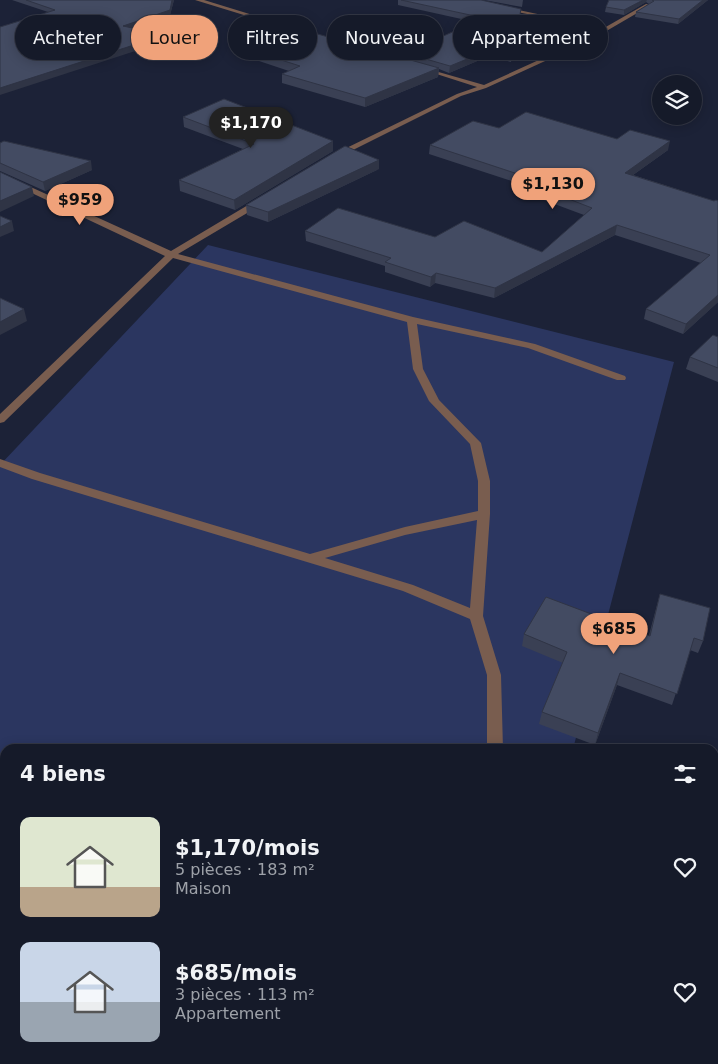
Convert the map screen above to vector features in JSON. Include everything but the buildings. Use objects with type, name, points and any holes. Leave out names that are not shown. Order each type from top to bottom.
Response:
[{"type":"street","points":[[198,0],[327,39]]},
{"type":"street","points":[[608,27],[648,5]]},
{"type":"street","points":[[497,6],[536,15]]},
{"type":"street","points":[[328,160],[459,95],[484,86],[541,60]]},
{"type":"street","points":[[418,66],[484,86]]},
{"type":"street","points":[[0,175],[171,256],[412,320],[531,346],[620,378]]},
{"type":"street","points":[[0,420],[171,256],[270,195]]},
{"type":"street","points":[[412,320],[418,369],[434,400],[474,443],[484,481],[484,514],[476,616],[494,674],[495,744]]},
{"type":"street","points":[[0,463],[36,476],[408,588],[476,616]]},
{"type":"street","points":[[311,558],[404,531],[484,514]]},
{"type":"shaded area","points":[[208,245],[674,362],[574,744],[0,744],[0,465]]}]
